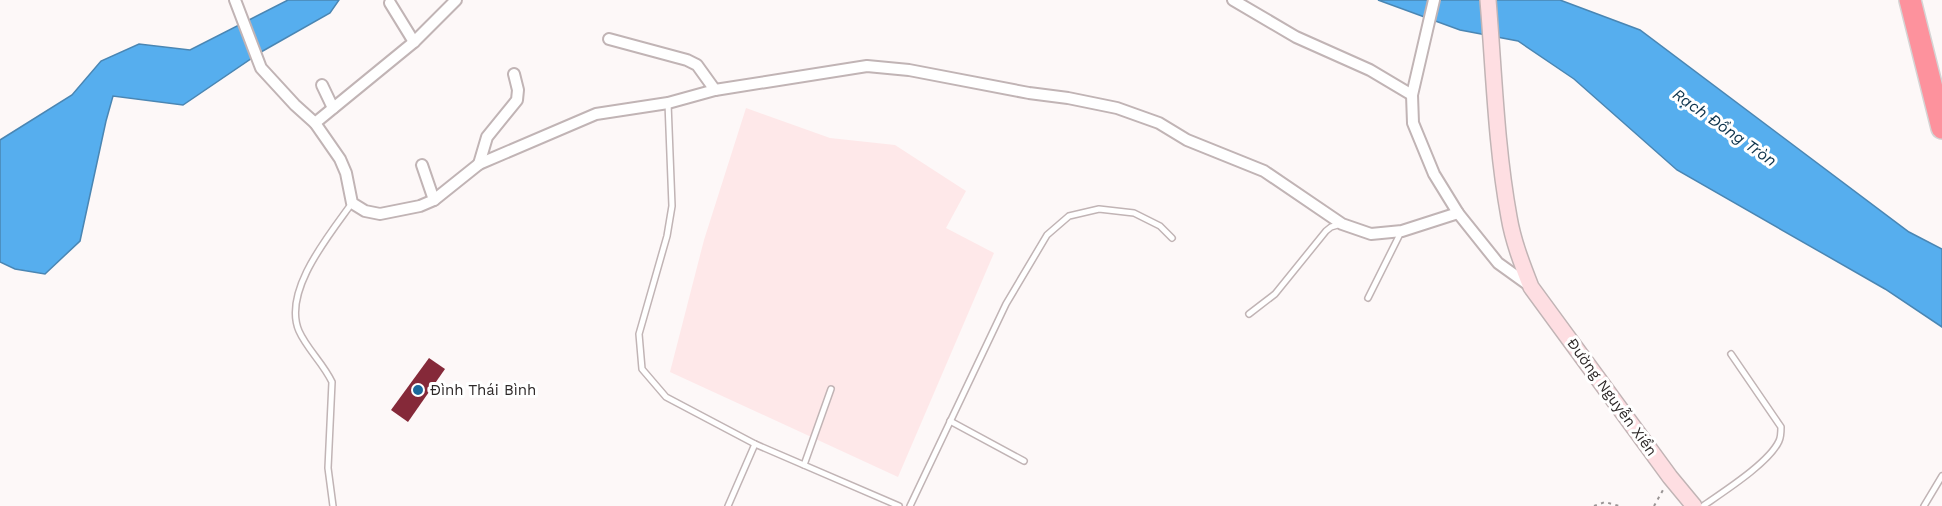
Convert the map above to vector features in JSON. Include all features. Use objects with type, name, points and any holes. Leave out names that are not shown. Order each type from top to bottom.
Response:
[{"type":"highway","points":[[1910,0],[1942,128]]},
{"type":"main road","name":"Đường Nguyễn Xiển","points":[[1488,0],[1503,179],[1509,218],[1518,253],[1531,287],[1664,469],[1694,506]]},
{"type":"street","points":[[235,0],[261,68],[315,123],[340,159],[346,173],[352,202],[365,211],[380,214],[420,206],[434,200],[479,164],[596,114],[668,103],[715,90],[867,66],[909,69],[1117,108],[1159,123],[1187,140],[1264,171],[1342,224],[1371,234],[1402,231],[1458,213]]},
{"type":"street","points":[[315,123],[414,42],[456,0]]},
{"type":"street","points":[[1233,0],[1296,37],[1370,69],[1412,95]]},
{"type":"street","name":"Đường Nguyễn Xiển","points":[[1434,0],[1412,95],[1413,123],[1434,174],[1458,213],[1498,264],[1531,287]]},
{"type":"street","points":[[390,3],[414,42]]},
{"type":"street","points":[[609,39],[687,60],[697,65],[715,90]]},
{"type":"street","points":[[479,164],[487,137],[517,100],[518,90],[514,74]]},
{"type":"street","points":[[322,85],[333,108]]},
{"type":"street","points":[[422,165],[434,200]]},
{"type":"lane","points":[[668,103],[672,206],[667,236],[639,334],[642,369],[666,397],[755,444],[899,506]]},
{"type":"lane","points":[[333,506],[328,468],[332,381],[299,332],[295,315],[296,300],[305,275],[352,202]]},
{"type":"lane","points":[[910,506],[1006,304],[1047,235],[1069,216],[1099,209],[1134,213],[1160,225],[1172,238]]},
{"type":"lane","points":[[1249,314],[1275,294],[1326,231],[1342,224]]},
{"type":"lane","points":[[1368,298],[1402,231]]},
{"type":"lane","points":[[1703,506],[1773,452],[1781,439],[1781,427],[1731,354]]},
{"type":"lane","points":[[804,465],[831,389]]},
{"type":"lane","points":[[950,421],[1024,461]]},
{"type":"lane","points":[[728,506],[755,444]]},
{"type":"lane","points":[[1924,506],[1942,476]]},
{"type":"path","points":[[1594,506],[1605,502],[1619,506]]},
{"type":"shaded area","points":[[746,108],[830,138],[895,145],[966,191],[946,228],[994,253],[898,477],[670,372],[704,240]]},
{"type":"water","points":[[288,0],[339,0],[330,13],[261,52],[183,105],[113,96],[80,241],[45,274],[15,269],[0,262],[0,140],[72,95],[101,61],[139,44],[190,50]]},
{"type":"water","name":"Rạch Đồng Tròn","points":[[1378,0],[1560,0],[1640,30],[1909,232],[1942,249],[1942,327],[1885,289],[1677,170],[1574,79],[1518,41],[1460,30]]},
{"type":"building","name":"Đình Thái Bình","points":[[429,358],[445,369],[408,422],[391,410]]},
{"type":"place","name":"Đình Thái Bình","points":[[418,390]]}]
